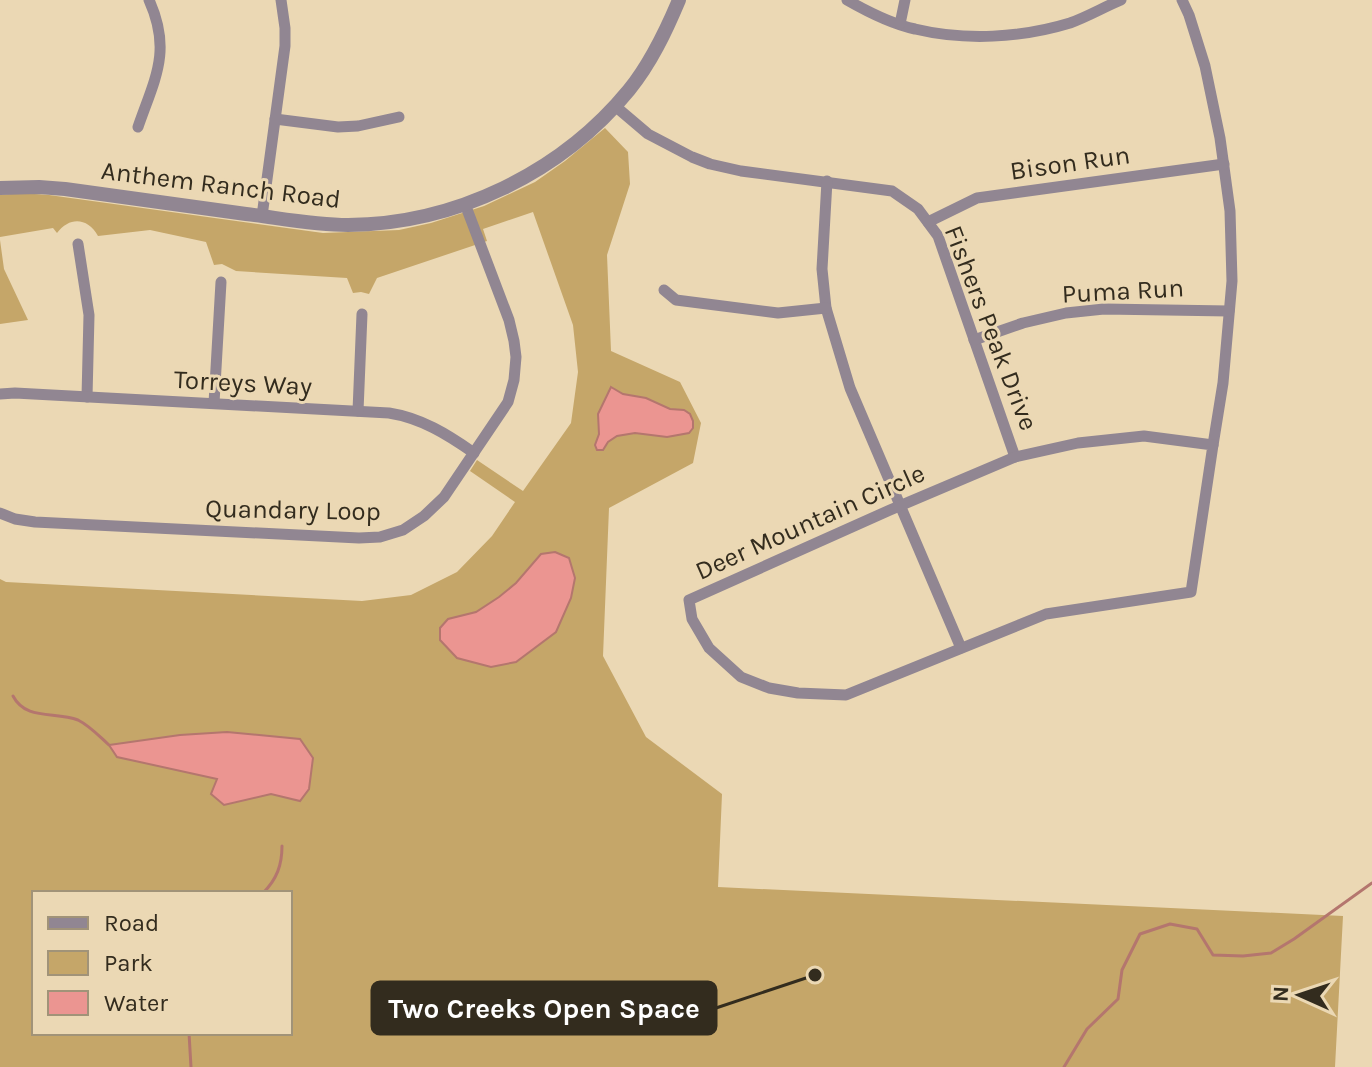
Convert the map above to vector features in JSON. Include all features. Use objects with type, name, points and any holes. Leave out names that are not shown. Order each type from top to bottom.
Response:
[{"type":"street","points":[[138,127],[161,55],[158,26],[149,0]]},
{"type":"street","points":[[262,216],[285,46],[281,0]]},
{"type":"street","name":"Anthem Ranch Road","points":[[0,188],[65,189],[325,224],[377,224],[406,220],[465,204],[500,191],[532,173],[569,148],[615,106],[631,88],[657,48],[679,0]]},
{"type":"street","points":[[847,0],[869,13],[914,29],[971,37],[1013,35],[1070,23],[1121,0]]},
{"type":"street","points":[[900,24],[905,0]]},
{"type":"street","points":[[1182,0],[1205,66],[1230,211],[1232,281],[1223,383],[1213,445]]},
{"type":"street","name":"Fishers Peak Drive","points":[[615,106],[648,134],[704,162],[741,171],[892,191],[918,209],[938,236],[1015,457]]},
{"type":"street","points":[[275,119],[338,127],[399,117]]},
{"type":"street","name":"Bison Run","points":[[928,222],[977,198],[1224,164]]},
{"type":"street","points":[[827,181],[822,269],[826,308],[850,388],[961,648]]},
{"type":"street","name":"Quandary Loop","points":[[0,513],[35,522],[359,538],[380,537],[403,530],[444,497],[508,402],[514,380],[516,357],[509,320],[465,204]]},
{"type":"street","points":[[78,244],[89,315],[87,397]]},
{"type":"street","points":[[214,403],[221,282]]},
{"type":"street","points":[[664,290],[676,300],[778,313],[826,308]]},
{"type":"street","name":"Puma Run","points":[[974,340],[1023,323],[1098,309],[1229,311]]},
{"type":"street","points":[[358,411],[362,314]]},
{"type":"street","name":"Torreys Way","points":[[0,394],[214,403],[408,416],[474,453]]},
{"type":"street","name":"Deer Mountain Circle","points":[[1144,436],[1213,445],[1191,592],[1046,614],[846,695],[798,693],[769,688],[741,677],[709,648],[692,619],[689,600],[1015,457],[1081,442],[1144,436]]},
{"type":"green space","points":[[605,128],[628,152],[630,184],[607,255],[611,351],[680,382],[701,423],[693,463],[609,508],[603,656],[646,737],[722,794],[718,887],[1343,916],[1335,1067],[0,1067],[0,579],[6,582],[362,601],[411,595],[457,572],[492,536],[515,502],[470,471],[477,460],[523,491],[571,423],[578,372],[573,325],[533,212],[483,229],[487,241],[377,278],[369,294],[353,293],[347,278],[236,271],[222,264],[214,265],[206,242],[150,230],[98,236],[79,221],[67,224],[57,233],[53,228],[0,237],[0,195],[49,195],[323,233],[399,230],[431,223],[484,206],[535,182]]},
{"type":"green space","points":[[0,240],[4,269],[28,320],[0,324]]},
{"type":"water","points":[[611,387],[670,409],[684,410],[690,414],[693,428],[689,433],[667,437],[635,433],[617,436],[603,450],[597,450],[598,414]]},
{"type":"water","points":[[555,552],[569,558],[575,578],[571,598],[556,632],[516,662],[491,667],[457,658],[440,640],[440,628],[448,619],[476,612],[516,583],[541,554]]},
{"type":"water","points":[[227,732],[300,739],[313,758],[309,789],[300,801],[271,794],[224,805],[211,794],[217,779],[117,757],[109,745],[180,735]]},
{"type":"waterway","points":[[13,696],[25,709],[33,712],[78,720],[109,745]]},
{"type":"waterway","points":[[265,891],[278,871],[282,846]]},
{"type":"waterway","points":[[1064,1067],[1087,1029],[1118,999],[1122,970],[1140,934],[1170,924],[1197,929],[1213,955],[1271,953],[1372,883]]},
{"type":"waterway","points":[[189,1035],[191,1067]]},
{"type":"place","name":"Two Creeks Open Space","points":[[815,975]]}]
